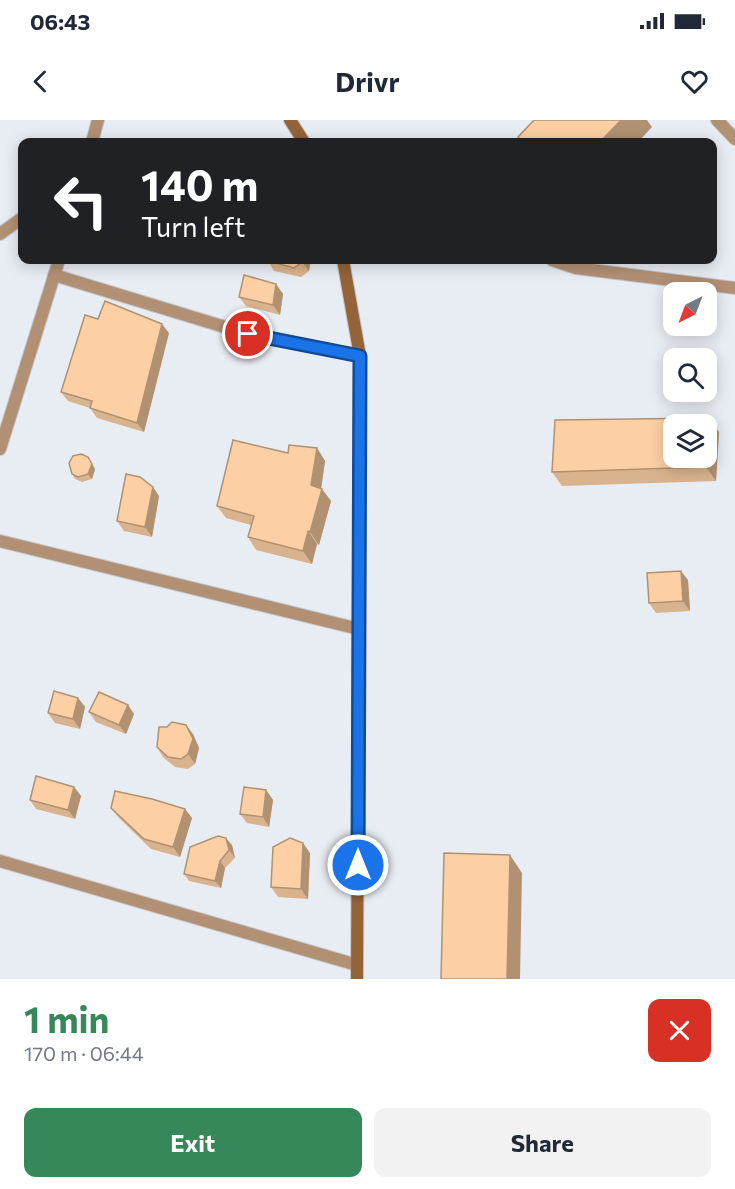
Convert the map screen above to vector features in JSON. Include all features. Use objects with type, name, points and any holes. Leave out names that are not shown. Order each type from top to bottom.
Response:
[{"type":"street","points":[[93,138],[98,120]]},
{"type":"street","points":[[290,120],[301,138]]},
{"type":"street","points":[[717,120],[735,139]]},
{"type":"street","points":[[0,234],[18,221]]},
{"type":"street","points":[[0,449],[58,264]]},
{"type":"street","points":[[344,264],[360,356],[357,979]]},
{"type":"street","points":[[564,264],[576,268],[735,288]]},
{"type":"street","points":[[54,275],[248,334],[360,356]]},
{"type":"street","points":[[0,541],[359,628]]},
{"type":"street","points":[[0,861],[357,965]]},
{"type":"building","points":[[534,120],[621,120],[604,138],[518,137]]},
{"type":"building","points":[[279,264],[299,264],[294,268]]},
{"type":"building","points":[[244,275],[276,284],[273,305],[239,297]]},
{"type":"building","points":[[105,301],[162,324],[137,423],[90,408],[92,401],[61,392],[85,315],[98,319]]},
{"type":"building","points":[[663,419],[663,468],[675,468],[552,472],[555,420]]},
{"type":"building","points":[[233,440],[288,453],[289,445],[317,448],[311,485],[322,489],[303,551],[248,537],[254,516],[217,506]]},
{"type":"building","points":[[81,454],[88,457],[92,464],[88,474],[78,477],[72,474],[69,463],[73,456]]},
{"type":"building","points":[[126,474],[140,477],[153,487],[145,527],[117,521]]},
{"type":"building","points":[[681,571],[683,601],[649,603],[647,573]]},
{"type":"building","points":[[54,691],[78,698],[73,719],[48,713]]},
{"type":"building","points":[[99,692],[128,705],[119,725],[89,712]]},
{"type":"building","points":[[172,722],[186,725],[193,739],[188,754],[181,759],[168,757],[157,747],[159,727],[167,727]]},
{"type":"building","points":[[36,776],[74,787],[68,810],[30,800]]},
{"type":"building","points":[[244,787],[266,790],[263,817],[240,814]]},
{"type":"building","points":[[115,791],[185,809],[173,847],[144,839],[111,808]]},
{"type":"building","points":[[218,836],[226,838],[229,850],[220,861],[215,881],[184,874],[190,847]]},
{"type":"building","points":[[290,838],[303,843],[301,889],[271,887],[273,847]]},
{"type":"building","points":[[444,853],[510,855],[507,979],[441,979]]},
{"type":"route","points":[[248,334],[360,356],[358,865]]}]
